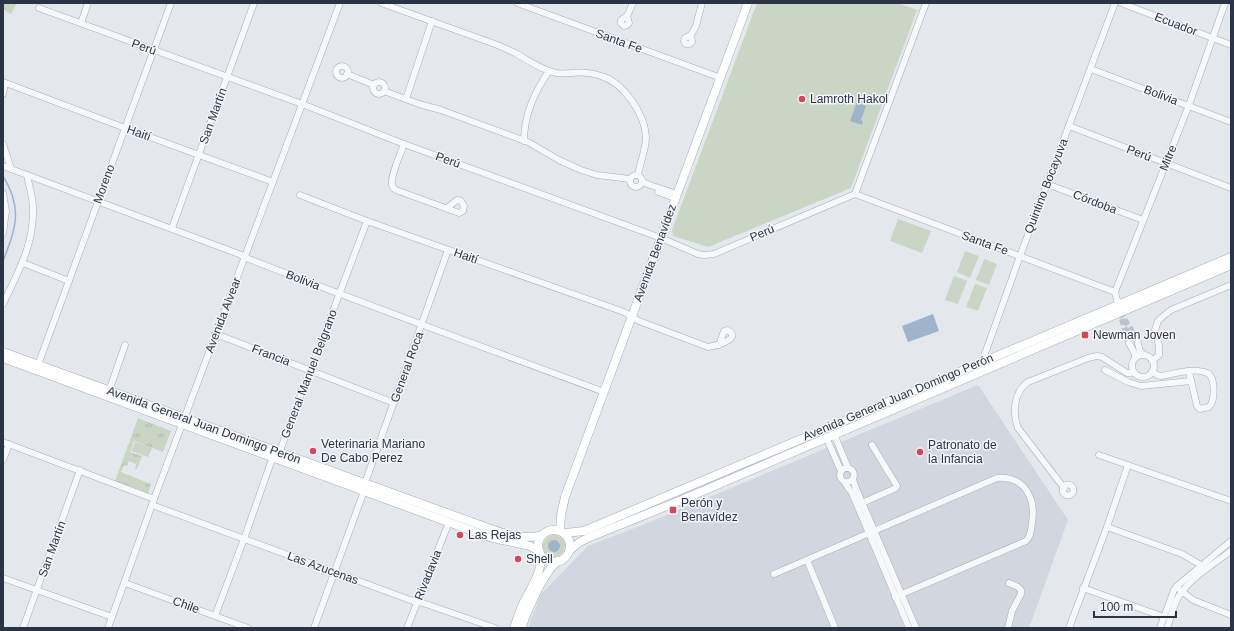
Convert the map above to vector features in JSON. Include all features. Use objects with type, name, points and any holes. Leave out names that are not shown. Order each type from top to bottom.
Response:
[{"type":"main road","name":"Avenida Benavídez","points":[[544,533],[552,524],[563,503],[748,3]]},
{"type":"main road","name":"Avenida General Juan Domingo Perón","points":[[570,550],[586,539],[684,499],[982,371],[1231,257]]},
{"type":"main road","name":"Avenida General Juan Domingo Perón","points":[[563,532],[584,531],[982,362],[1231,265]]},
{"type":"main road","name":"Avenida General Juan Domingo Perón","points":[[3,352],[109,391],[184,421]]},
{"type":"main road","name":"Avenida General Juan Domingo Perón","points":[[3,358],[276,454],[364,487],[449,522],[493,538],[530,546],[539,552]]},
{"type":"main road","name":"Avenida General Juan Domingo Perón","points":[[364,487],[503,533],[524,537],[535,537],[544,533]]},
{"type":"main road","name":"Avenida Benavídez","points":[[563,503],[561,515],[563,532]]},
{"type":"main road","points":[[514,628],[540,568],[541,559],[538,542],[544,533],[553,529],[563,532],[570,541],[570,550],[565,558],[549,570],[533,600],[521,628]]},
{"type":"main road","points":[[539,552],[543,558],[552,562],[558,562]]},
{"type":"street","points":[[81,23],[88,3]]},
{"type":"street","name":"Moreno","points":[[38,365],[171,3]]},
{"type":"street","name":"San Martín","points":[[172,228],[254,3]]},
{"type":"street","name":"Avenida Alvear","points":[[108,628],[153,502],[340,3]]},
{"type":"street","points":[[381,3],[507,49],[549,71],[556,73],[587,73],[607,78],[622,89],[632,100],[645,127],[645,147],[640,181],[636,187],[632,186],[630,179]]},
{"type":"street","name":"Santa Fe","points":[[517,3],[721,78]]},
{"type":"street","points":[[627,16],[633,3]]},
{"type":"street","points":[[691,35],[696,26],[702,3]]},
{"type":"street","points":[[855,194],[926,3]]},
{"type":"street","name":"Quintino Bocayuva","points":[[982,371],[982,362],[1020,256],[1115,3]]},
{"type":"street","name":"Ecuador","points":[[1122,3],[1231,45]]},
{"type":"street","name":"Mitre","points":[[1115,292],[1189,105],[1225,3]]},
{"type":"street","name":"Perú","points":[[39,8],[661,238],[698,254],[714,254],[855,194]]},
{"type":"street","points":[[406,99],[432,21]]},
{"type":"street","name":"Bolivia","points":[[1091,68],[1231,122]]},
{"type":"street","points":[[524,141],[527,119],[532,103],[549,71]]},
{"type":"street","points":[[347,74],[374,85],[373,91],[376,94],[380,94],[384,91],[441,110],[524,141],[581,170],[597,175],[630,179],[634,175],[640,181],[676,196]]},
{"type":"street","points":[[3,94],[4,82]]},
{"type":"street","name":"Haití","points":[[4,82],[273,182]]},
{"type":"street","name":"Perú","points":[[1069,126],[1231,188]]},
{"type":"street","points":[[3,144],[7,167]]},
{"type":"street","points":[[404,144],[393,176],[393,187],[396,190],[447,208]]},
{"type":"street","name":"Bolivia","points":[[7,167],[172,228],[339,294],[604,392]]},
{"type":"street","points":[[3,304],[23,263],[29,243],[33,208],[27,175]]},
{"type":"street","name":"Córdoba","points":[[1047,184],[1143,220]]},
{"type":"street","points":[[3,193],[6,212],[3,233]]},
{"type":"street","name":"Santa Fe","points":[[855,194],[1115,292]]},
{"type":"street","name":"Haití","points":[[300,195],[367,221],[624,312],[639,321],[708,346],[719,345]]},
{"type":"street","name":"General Manuel Belgrano","points":[[215,616],[276,454],[281,448],[367,221]]},
{"type":"street","name":"General Roca","points":[[314,628],[448,250]]},
{"type":"street","points":[[23,263],[69,281]]},
{"type":"street","points":[[1152,361],[1156,359],[1160,351],[1156,330],[1160,318],[1171,310],[1231,285]]},
{"type":"street","points":[[1115,292],[1119,308]]},
{"type":"street","name":"Francia","points":[[216,334],[394,403]]},
{"type":"street","points":[[1064,488],[1018,428],[1015,420],[1014,408],[1017,395],[1022,386],[1028,382],[1088,358],[1097,356],[1102,357],[1127,373],[1134,372],[1143,376],[1147,375],[1152,371],[1152,361],[1140,351],[1137,340]]},
{"type":"street","points":[[1129,343],[1135,354],[1132,365],[1134,372]]},
{"type":"street","points":[[109,391],[125,345]]},
{"type":"street","points":[[1135,358],[1145,355]]},
{"type":"street","points":[[1105,370],[1135,386],[1191,381]]},
{"type":"street","points":[[1152,371],[1157,376],[1199,370],[1207,373],[1212,378],[1214,385],[1210,405],[1208,407],[1200,409],[1197,406],[1189,372]]},
{"type":"street","points":[[1141,386],[1143,376]]},
{"type":"street","points":[[830,435],[848,468],[854,474],[853,479],[855,486],[871,532]]},
{"type":"street","points":[[830,435],[841,471],[840,478],[852,493],[871,532],[898,595],[909,628]]},
{"type":"street","points":[[3,460],[6,443]]},
{"type":"street","name":"Las Azucenas","points":[[6,443],[80,470],[244,539],[418,602],[495,628]]},
{"type":"street","points":[[862,503],[896,488],[897,486],[872,445]]},
{"type":"street","points":[[1099,455],[1231,501]]},
{"type":"street","points":[[1068,628],[1128,465]]},
{"type":"street","points":[[841,471],[848,468]]},
{"type":"street","name":"San Martín","points":[[23,628],[80,470]]},
{"type":"street","points":[[774,574],[997,478],[1013,480],[1026,490],[1031,498],[1034,513],[1030,537],[898,595]]},
{"type":"street","points":[[845,483],[850,482],[853,479]]},
{"type":"street","name":"Rivadavia","points":[[407,628],[449,522]]},
{"type":"street","points":[[1106,527],[1182,554],[1201,565]]},
{"type":"street","points":[[1160,628],[1174,590],[1177,586],[1231,541]]},
{"type":"street","points":[[1167,628],[1178,597],[1182,591],[1199,575],[1231,551]]},
{"type":"street","points":[[806,560],[835,628]]},
{"type":"street","points":[[3,578],[112,617]]},
{"type":"street","name":"Chile","points":[[125,583],[248,628]]},
{"type":"street","points":[[1001,628],[1009,628],[1012,611],[1021,594],[1021,590],[1009,583]]},
{"type":"street","points":[[1177,586],[1193,600],[1231,615]]},
{"type":"street","points":[[1083,588],[1164,617]]},
{"type":"street","points":[[898,595],[916,628]]},
{"type":"shaded area","name":"Patronato de la Infancia","points":[[978,385],[1068,520],[1029,628],[528,628],[541,594],[588,546],[640,526]]},
{"type":"green space","points":[[3,3],[17,3],[11,14],[3,9]]},
{"type":"green space","name":"Lamroth Hakol","points":[[757,3],[897,3],[917,10],[851,188],[708,247],[673,236],[672,230]]},
{"type":"green space","points":[[898,219],[931,231],[922,253],[890,241]]},
{"type":"green space","points":[[965,251],[979,256],[970,278],[957,272]]},
{"type":"green space","points":[[984,259],[997,264],[989,285],[976,280]]},
{"type":"green space","points":[[954,276],[967,281],[958,304],[945,300]]},
{"type":"green space","points":[[975,284],[987,288],[978,311],[966,307]]},
{"type":"green space","points":[[138,418],[171,431],[163,452],[134,441],[130,452],[142,456],[137,469],[135,469],[136,464],[129,461],[127,466],[124,465],[121,472],[151,484],[148,493],[115,481]]},
{"type":"green space","points":[[135,442],[152,448],[148,457],[131,451]]},
{"type":"green space","points":[[554,535],[562,538],[565,546],[562,554],[554,557],[546,554],[543,546],[546,538]]},
{"type":"water","points":[[857,102],[866,106],[861,120],[863,121],[862,125],[850,121]]},
{"type":"water","points":[[933,314],[939,331],[908,342],[902,326]]},
{"type":"water","points":[[552,540],[556,540],[560,546],[556,552],[552,552],[548,548],[548,544]]},
{"type":"waterway","points":[[3,176],[9,187],[15,208],[14,228],[3,261]]},
{"type":"tunnel","points":[[1120,312],[1137,340]]},
{"type":"tunnel","points":[[1122,319],[1129,343]]},
{"type":"place","name":"Lamroth Hakol","points":[[802,99]]},
{"type":"place","name":"Newman Joven","points":[[1085,335]]},
{"type":"place","name":"Veterinaria Mariano De Cabo Perez","points":[[313,451]]},
{"type":"place","name":"Patronato de la Infancia","points":[[920,452]]},
{"type":"place","name":"Perón y Benavídez","points":[[673,510]]},
{"type":"place","name":"Las Rejas","points":[[460,535]]},
{"type":"place","name":"Shell","points":[[518,559]]}]
